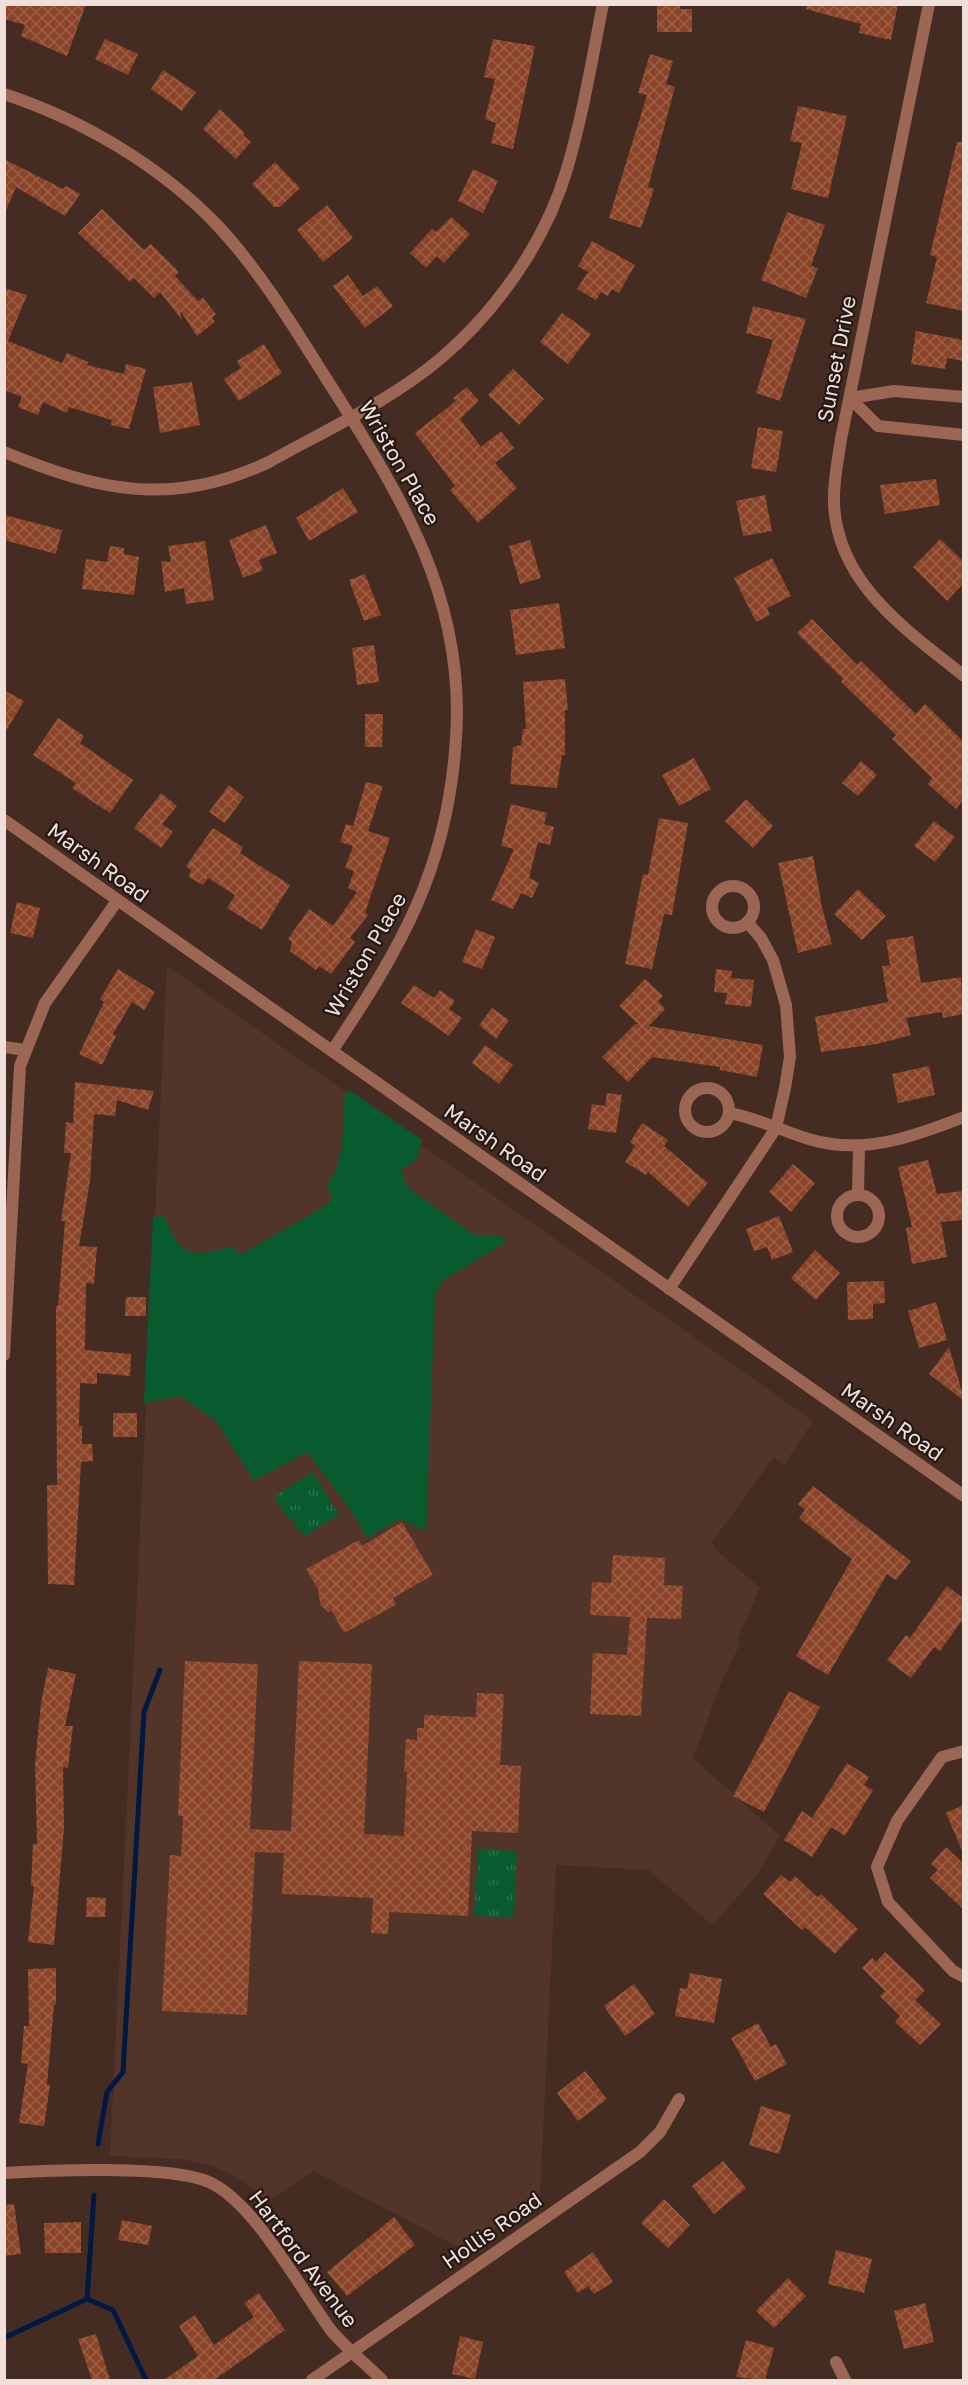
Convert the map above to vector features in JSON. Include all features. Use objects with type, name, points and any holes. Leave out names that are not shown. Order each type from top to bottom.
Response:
[{"type":"street","points":[[4,452],[103,486],[160,490],[199,487],[259,467],[404,385],[439,360],[486,313],[529,253],[552,209],[567,171],[603,4]]},
{"type":"street","name":"Sunset Drive","points":[[928,4],[834,489],[836,518],[843,547],[855,574],[873,598],[963,676]]},
{"type":"street","name":"Wriston Place","points":[[4,94],[54,112],[99,135],[141,162],[200,210],[242,255],[350,416],[402,501],[434,577],[446,622],[454,670],[456,738],[445,826],[424,891],[373,990],[332,1051]]},
{"type":"street","points":[[850,398],[894,391],[963,397]]},
{"type":"street","points":[[850,398],[878,426],[963,435]]},
{"type":"street","name":"Marsh Road","points":[[4,820],[963,1496]]},
{"type":"street","points":[[4,1356],[18,1082],[26,1050],[45,1003],[117,901]]},
{"type":"street","points":[[669,1289],[776,1128],[790,1057],[789,1024],[773,960],[761,938],[747,922]]},
{"type":"street","points":[[4,1047],[26,1050]]},
{"type":"street","points":[[963,1104],[963,1110]]},
{"type":"street","points":[[729,1113],[824,1143],[859,1146],[886,1144],[963,1116]]},
{"type":"street","points":[[858,1194],[859,1146]]},
{"type":"street","points":[[963,1751],[942,1757],[897,1821],[877,1868],[888,1902],[953,1971],[963,1977]]},
{"type":"street","name":"Hollis Road","points":[[312,2380],[640,2152],[660,2132],[680,2099]]},
{"type":"street","name":"Hartford Avenue","points":[[4,2173],[134,2172],[174,2174],[208,2182],[240,2203],[332,2331],[382,2380]]},
{"type":"street","points":[[836,2362],[845,2380]]},
{"type":"shaded area","points":[[167,966],[813,1421],[784,1465],[774,1457],[712,1542],[716,1550],[760,1588],[737,1640],[741,1642],[721,1683],[693,1758],[780,1836],[758,1874],[712,1925],[649,1870],[556,1865],[540,2198],[464,2250],[314,2171],[267,2202],[241,2179],[211,2165],[179,2159],[110,2156]]},
{"type":"green space","points":[[349,1090],[422,1140],[417,1160],[401,1170],[408,1188],[476,1236],[501,1236],[507,1242],[443,1280],[435,1295],[426,1531],[400,1519],[367,1538],[352,1512],[307,1452],[254,1481],[216,1421],[180,1396],[144,1403],[153,1217],[165,1216],[175,1239],[188,1251],[196,1253],[230,1247],[242,1254],[327,1205],[332,1197],[327,1185],[340,1155],[344,1098]]},
{"type":"green space","points":[[313,1472],[339,1515],[305,1536],[293,1524],[295,1522],[293,1519],[289,1519],[275,1500],[275,1496]]},
{"type":"green space","points":[[478,1849],[517,1851],[514,1918],[474,1916]]},
{"type":"building","points":[[4,4],[86,4],[67,56],[21,36],[25,25],[4,19]]},
{"type":"building","points":[[657,4],[680,4],[680,9],[692,9],[692,32],[657,32]]},
{"type":"building","points":[[807,4],[898,4],[891,40],[859,33],[861,24],[806,9]]},
{"type":"building","points":[[105,39],[138,54],[128,75],[95,59]]},
{"type":"building","points":[[493,39],[535,46],[513,149],[491,143],[496,123],[485,119],[495,79],[484,77]]},
{"type":"building","points":[[650,54],[673,61],[666,84],[675,87],[648,187],[654,189],[641,228],[609,218],[647,95],[638,93]]},
{"type":"building","points":[[163,70],[196,92],[182,111],[151,89]]},
{"type":"building","points":[[798,106],[847,116],[828,198],[791,189],[802,143],[790,141]]},
{"type":"building","points":[[220,109],[251,142],[236,159],[203,129]]},
{"type":"building","points":[[957,142],[963,142],[963,311],[926,303],[937,257],[930,255]]},
{"type":"building","points":[[4,159],[63,189],[66,186],[80,194],[65,216],[16,187],[4,215]]},
{"type":"building","points":[[275,162],[300,188],[280,207],[274,207],[252,184]]},
{"type":"building","points":[[473,169],[498,181],[483,213],[458,201]]},
{"type":"building","points":[[327,205],[353,238],[323,262],[297,230]]},
{"type":"building","points":[[102,209],[144,250],[151,244],[179,272],[175,276],[198,301],[203,298],[216,314],[212,318],[215,322],[197,336],[180,310],[182,320],[160,292],[154,298],[134,278],[130,282],[78,233]]},
{"type":"building","points":[[787,212],[825,225],[811,266],[818,268],[806,298],[761,280]]},
{"type":"building","points":[[451,217],[470,234],[444,263],[437,256],[426,268],[410,253],[432,229],[436,232]]},
{"type":"building","points":[[592,241],[635,265],[619,293],[612,289],[608,296],[601,292],[596,300],[577,289],[588,272],[578,266]]},
{"type":"building","points":[[348,275],[363,296],[377,286],[393,306],[365,328],[333,286]]},
{"type":"building","points":[[4,288],[27,295],[8,341],[62,363],[67,353],[88,362],[87,365],[124,374],[126,364],[146,369],[129,429],[111,425],[112,420],[69,407],[67,413],[43,402],[38,415],[18,407],[22,397],[4,390]]},
{"type":"building","points":[[753,306],[806,319],[780,401],[756,393],[773,340],[746,333]]},
{"type":"building","points":[[562,313],[591,334],[568,364],[540,342]]},
{"type":"building","points":[[916,331],[963,340],[963,361],[947,358],[945,369],[911,364]]},
{"type":"building","points":[[264,344],[282,373],[239,401],[224,379],[241,368],[237,361]]},
{"type":"building","points":[[513,369],[544,399],[519,425],[488,395]]},
{"type":"building","points":[[192,382],[200,425],[160,433],[153,387]]},
{"type":"building","points":[[467,387],[479,401],[460,419],[481,447],[501,431],[514,448],[495,463],[517,488],[478,523],[450,490],[455,486],[415,433],[456,401],[453,398]]},
{"type":"building","points":[[758,427],[783,431],[776,472],[751,468]]},
{"type":"building","points":[[936,479],[940,505],[885,514],[880,485]]},
{"type":"building","points":[[343,488],[358,512],[309,541],[296,518]]},
{"type":"building","points":[[765,495],[772,531],[743,536],[736,501]]},
{"type":"building","points":[[4,515],[62,530],[56,554],[4,540]]},
{"type":"building","points":[[266,525],[277,553],[259,560],[263,570],[243,578],[229,540]]},
{"type":"building","points":[[940,539],[963,561],[963,584],[947,601],[913,567]]},
{"type":"building","points":[[530,540],[541,578],[520,584],[509,546]]},
{"type":"building","points":[[205,541],[214,600],[186,604],[184,588],[165,592],[161,561],[171,562],[168,546]]},
{"type":"building","points":[[110,546],[124,548],[124,554],[139,557],[134,595],[82,589],[86,559],[107,562]]},
{"type":"building","points":[[772,558],[791,596],[767,608],[770,615],[756,622],[734,578]]},
{"type":"building","points":[[365,574],[381,615],[364,621],[349,580]]},
{"type":"building","points":[[559,603],[565,648],[516,655],[510,610]]},
{"type":"building","points":[[812,619],[857,665],[861,661],[916,714],[925,704],[963,741],[963,800],[956,809],[928,784],[932,778],[892,739],[896,735],[841,682],[843,679],[797,633]]},
{"type":"building","points":[[374,645],[379,682],[357,685],[352,648]]},
{"type":"building","points":[[565,679],[568,710],[565,710],[565,755],[562,755],[557,788],[510,784],[513,747],[521,745],[523,729],[526,729],[523,682]]},
{"type":"building","points":[[4,690],[24,701],[4,734]]},
{"type":"building","points":[[365,714],[383,714],[382,747],[365,747]]},
{"type":"building","points":[[58,718],[84,736],[80,743],[133,780],[110,813],[72,788],[76,783],[33,755]]},
{"type":"building","points":[[694,758],[711,789],[679,806],[662,775]]},
{"type":"building","points":[[861,761],[877,775],[858,796],[842,783]]},
{"type":"building","points":[[366,782],[383,786],[368,831],[390,838],[365,913],[368,915],[350,938],[355,942],[331,974],[319,966],[316,970],[290,951],[292,942],[288,939],[309,909],[333,926],[357,892],[348,888],[354,871],[345,868],[353,846],[340,842],[346,824],[353,826]]},
{"type":"building","points":[[229,785],[244,797],[225,823],[209,812]]},
{"type":"building","points":[[161,793],[177,806],[162,824],[173,832],[161,848],[134,828]]},
{"type":"building","points":[[746,799],[773,826],[753,848],[725,821]]},
{"type":"building","points":[[511,804],[547,813],[544,824],[554,827],[550,845],[538,842],[529,878],[539,883],[532,898],[521,893],[513,909],[491,900],[514,849],[501,846]]},
{"type":"building","points":[[659,818],[688,823],[672,915],[664,914],[652,969],[625,964],[643,874],[648,875]]},
{"type":"building","points":[[934,821],[955,837],[935,862],[914,846]]},
{"type":"building","points":[[213,828],[243,847],[240,853],[290,885],[262,930],[227,908],[235,895],[208,878],[203,885],[189,877],[191,870],[186,866]]},
{"type":"building","points":[[813,856],[820,900],[832,944],[798,953],[778,863]]},
{"type":"building","points":[[858,889],[886,916],[862,940],[834,914]]},
{"type":"building","points":[[17,902],[40,908],[33,938],[10,933]]},
{"type":"building","points":[[476,929],[495,937],[482,969],[462,962]]},
{"type":"building","points":[[913,936],[921,983],[961,977],[963,1014],[943,1018],[942,1012],[906,1018],[911,1035],[877,1044],[821,1052],[815,1017],[888,1002],[882,966],[890,965],[886,940]]},
{"type":"building","points":[[118,969],[155,992],[144,1010],[132,1002],[113,1034],[116,1036],[102,1065],[79,1054],[104,1002],[100,999]]},
{"type":"building","points":[[716,969],[732,971],[731,978],[754,980],[751,1007],[725,1004],[727,993],[714,992]]},
{"type":"building","points":[[645,979],[663,996],[658,1001],[665,1009],[649,1026],[763,1045],[757,1077],[720,1070],[720,1067],[652,1057],[628,1082],[602,1057],[635,1024],[638,1024],[619,1006]]},
{"type":"building","points":[[414,985],[434,998],[440,990],[455,1001],[449,1009],[462,1018],[449,1036],[401,1003]]},
{"type":"building","points":[[492,1008],[509,1020],[496,1039],[479,1025]]},
{"type":"building","points":[[485,1045],[513,1065],[499,1084],[472,1063]]},
{"type":"building","points":[[929,1066],[935,1095],[898,1103],[892,1074]]},
{"type":"building","points":[[75,1082],[154,1091],[148,1110],[117,1100],[115,1116],[94,1114],[90,1181],[79,1246],[97,1247],[94,1284],[86,1283],[85,1350],[131,1354],[130,1376],[97,1373],[97,1384],[80,1383],[79,1426],[82,1426],[82,1444],[92,1444],[93,1461],[81,1462],[74,1585],[48,1584],[47,1485],[57,1485],[56,1306],[58,1306],[65,1221],[61,1221],[71,1153],[64,1153],[66,1122],[73,1123]]},
{"type":"building","points":[[607,1093],[622,1095],[616,1133],[588,1129],[592,1104],[605,1106]]},
{"type":"building","points":[[642,1123],[668,1140],[664,1146],[708,1183],[688,1207],[648,1172],[646,1175],[625,1162],[635,1146],[630,1142]]},
{"type":"building","points":[[928,1160],[937,1194],[963,1191],[963,1220],[941,1222],[947,1257],[912,1264],[906,1228],[912,1227],[898,1167]]},
{"type":"building","points":[[793,1164],[815,1183],[791,1212],[769,1192]]},
{"type":"building","points":[[779,1216],[793,1252],[772,1260],[767,1247],[754,1251],[746,1229]]},
{"type":"building","points":[[815,1250],[840,1273],[816,1300],[791,1278]]},
{"type":"building","points":[[884,1281],[885,1303],[873,1304],[873,1319],[848,1320],[847,1282]]},
{"type":"building","points":[[126,1297],[146,1297],[146,1316],[125,1316]]},
{"type":"building","points":[[936,1302],[947,1340],[919,1348],[908,1311]]},
{"type":"building","points":[[949,1347],[963,1395],[963,1400],[929,1374]]},
{"type":"building","points":[[113,1413],[137,1413],[137,1437],[113,1437]]},
{"type":"building","points":[[813,1486],[911,1561],[896,1580],[887,1574],[828,1675],[796,1656],[852,1559],[799,1518],[805,1510],[798,1504]]},
{"type":"building","points":[[402,1522],[433,1575],[393,1598],[396,1605],[344,1633],[332,1611],[328,1612],[321,1605],[319,1591],[306,1569],[359,1540],[362,1546]]},
{"type":"building","points":[[613,1555],[665,1558],[664,1585],[683,1586],[681,1619],[647,1618],[641,1716],[590,1714],[593,1653],[627,1655],[630,1617],[590,1615],[592,1582],[611,1583]]},
{"type":"building","points":[[947,1586],[963,1598],[963,1619],[940,1651],[934,1647],[911,1678],[887,1660],[906,1635],[910,1638]]},
{"type":"building","points":[[185,1661],[258,1664],[250,1829],[291,1831],[299,1661],[372,1664],[364,1834],[404,1836],[406,1739],[417,1740],[417,1728],[424,1728],[424,1715],[476,1717],[477,1693],[504,1694],[500,1765],[521,1766],[518,1833],[472,1831],[468,1916],[389,1912],[388,1934],[371,1933],[373,1898],[282,1894],[284,1853],[255,1852],[247,2015],[162,2011],[170,1855],[181,1856],[183,1816],[178,1816]]},
{"type":"building","points":[[48,1668],[76,1674],[65,1726],[73,1726],[68,1768],[63,1767],[64,1828],[54,1945],[28,1942],[34,1886],[31,1886],[33,1844],[37,1844],[35,1764],[41,1703]]},
{"type":"building","points":[[789,1691],[820,1707],[764,1812],[733,1796]]},
{"type":"building","points":[[847,1763],[869,1777],[864,1785],[873,1790],[845,1836],[831,1827],[812,1857],[784,1840],[802,1811],[812,1818]]},
{"type":"building","points":[[963,1805],[963,1853],[946,1813]]},
{"type":"building","points":[[946,1847],[963,1863],[963,1909],[930,1878],[938,1870],[931,1864]]},
{"type":"building","points":[[781,1875],[790,1882],[795,1876],[817,1897],[821,1894],[858,1929],[835,1954],[805,1927],[802,1930],[763,1894]]},
{"type":"building","points":[[87,1897],[106,1898],[105,1917],[86,1917]]},
{"type":"building","points":[[885,1952],[925,1990],[915,2000],[941,2024],[920,2045],[895,2022],[900,2016],[880,1996],[885,1991],[862,1968],[872,1958],[876,1962]]},
{"type":"building","points":[[56,1968],[56,2005],[54,2005],[47,2085],[50,2085],[44,2126],[19,2123],[28,2064],[21,2063],[24,2026],[29,2026],[28,1969]]},
{"type":"building","points":[[690,1973],[722,1979],[714,2023],[675,2016],[680,1988],[687,1989]]},
{"type":"building","points":[[634,1984],[655,2014],[625,2036],[604,2006]]},
{"type":"building","points":[[758,2023],[771,2047],[776,2044],[787,2064],[755,2081],[731,2038]]},
{"type":"building","points":[[585,2071],[607,2099],[578,2121],[557,2093]]},
{"type":"building","points":[[761,2106],[791,2115],[779,2154],[749,2145]]},
{"type":"building","points":[[723,2161],[746,2188],[714,2214],[692,2186]]},
{"type":"building","points":[[664,2199],[690,2225],[668,2248],[641,2223]]},
{"type":"building","points":[[14,2204],[21,2254],[4,2256],[4,2205]]},
{"type":"building","points":[[394,2217],[415,2245],[347,2296],[327,2272]]},
{"type":"building","points":[[122,2220],[152,2226],[148,2245],[118,2240]]},
{"type":"building","points":[[81,2222],[81,2253],[45,2253],[44,2223]]},
{"type":"building","points":[[836,2250],[872,2259],[864,2293],[828,2284]]},
{"type":"building","points":[[593,2252],[613,2282],[594,2294],[588,2286],[578,2293],[564,2272]]},
{"type":"building","points":[[788,2278],[806,2296],[774,2328],[756,2311]]},
{"type":"building","points":[[259,2293],[285,2330],[214,2380],[164,2380],[198,2356],[179,2326],[195,2315],[214,2345],[254,2317],[244,2303]]},
{"type":"building","points":[[925,2303],[934,2342],[904,2349],[894,2311]]},
{"type":"building","points":[[96,2334],[110,2380],[92,2380],[78,2339]]},
{"type":"building","points":[[460,2336],[483,2342],[475,2379],[452,2374]]},
{"type":"building","points":[[746,2340],[774,2348],[765,2380],[736,2377]]},
{"type":"waterway","points":[[98,2144],[107,2092],[123,2072],[144,1712],[160,1670]]},
{"type":"waterway","points":[[87,2299],[94,2195]]},
{"type":"waterway","points":[[4,2338],[87,2299],[113,2310],[146,2380]]}]
